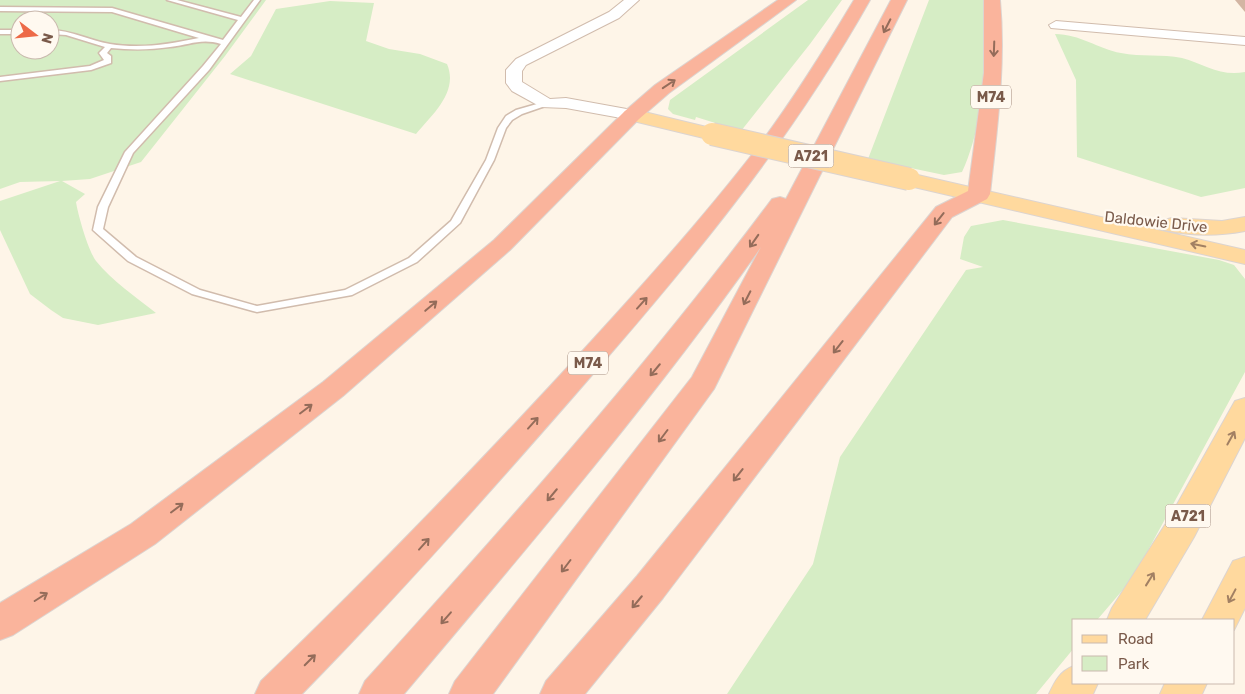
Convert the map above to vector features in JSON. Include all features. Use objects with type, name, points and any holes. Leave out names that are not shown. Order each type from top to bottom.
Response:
[{"type":"highway","points":[[0,623],[143,534],[333,389],[502,245],[632,116],[662,89],[788,0]]},
{"type":"highway","name":"M74","points":[[275,694],[416,552],[661,282],[784,124],[829,56],[862,0]]},
{"type":"highway","points":[[469,694],[704,382],[874,52],[898,0]]},
{"type":"highway","name":"M74","points":[[980,194],[993,77],[992,0]]},
{"type":"highway","points":[[379,694],[530,522],[666,358],[728,277],[797,180],[874,52]]},
{"type":"highway","points":[[560,694],[650,587],[944,212],[980,194]]},
{"type":"main road","name":"A721","points":[[632,116],[980,194],[1149,236],[1245,257]]},
{"type":"main road","name":"Daldowie Drive","points":[[1066,214],[1131,218],[1193,228],[1222,228],[1245,225]]},
{"type":"main road","name":"A721","points":[[1245,225],[1241,231],[1240,239],[1245,251]]},
{"type":"main road","name":"A721","points":[[1125,619],[1182,527],[1245,409]]},
{"type":"main road","points":[[1221,619],[1245,572]]},
{"type":"main road","points":[[1069,694],[1077,684]]},
{"type":"street","points":[[632,0],[614,15],[535,53],[514,70],[513,77],[518,88],[547,104],[566,103],[632,116]]},
{"type":"street","points":[[1056,25],[1245,41]]},
{"type":"lane","points":[[170,0],[241,19]]},
{"type":"lane","points":[[257,0],[206,68],[129,152],[103,207],[98,230],[132,259],[196,292],[257,309],[348,293],[413,260],[455,223],[490,160],[502,128],[509,118],[519,112],[547,104]]},
{"type":"lane","points":[[0,9],[112,10],[225,42]]},
{"type":"lane","points":[[60,32],[66,32],[109,46],[153,49],[208,38]]},
{"type":"lane","points":[[0,79],[91,68],[108,61],[107,56],[103,53],[109,46]]},
{"type":"green space","points":[[0,0],[266,0],[225,56],[141,162],[90,179],[62,181],[85,194],[76,202],[87,241],[96,261],[117,282],[156,313],[98,325],[63,318],[30,294],[0,230],[0,201],[60,181],[20,182],[0,189]]},
{"type":"green space","points":[[808,0],[842,0],[810,44],[741,131],[696,117],[695,120],[673,114],[668,109],[670,100]]},
{"type":"green space","points":[[929,0],[983,0],[985,20],[985,64],[976,132],[962,172],[944,175],[868,159]]},
{"type":"green space","points":[[330,1],[374,3],[366,41],[389,49],[420,54],[447,64],[450,74],[447,93],[436,111],[416,134],[230,74],[251,56],[276,9]]},
{"type":"green space","points":[[1055,34],[1073,36],[1121,53],[1182,58],[1228,73],[1245,72],[1245,188],[1201,197],[1077,157],[1076,80]]},
{"type":"green space","points":[[1003,220],[1219,260],[1234,265],[1245,279],[1245,372],[1133,578],[1098,619],[1072,619],[1072,650],[1036,694],[727,694],[813,564],[840,457],[966,270],[983,267],[960,259],[964,237],[971,226]]}]
